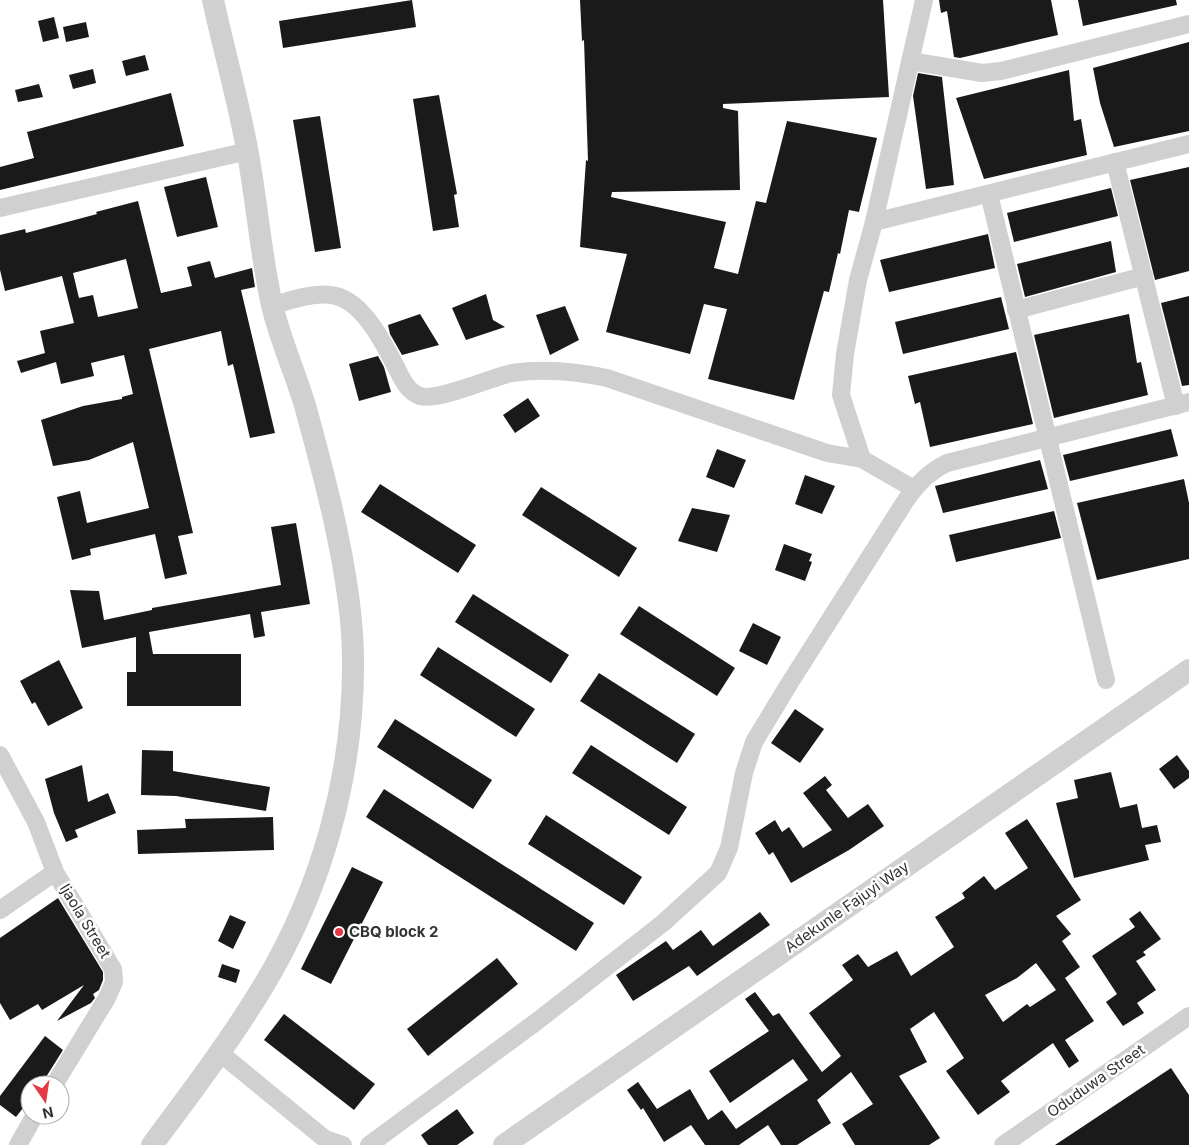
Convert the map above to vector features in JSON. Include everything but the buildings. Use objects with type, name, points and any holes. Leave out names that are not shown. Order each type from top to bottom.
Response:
[{"type":"street","points":[[152,1145],[220,1053],[264,984],[288,940],[326,848],[339,796],[352,707],[353,658],[350,612],[342,559],[332,510],[306,410],[272,306],[248,151],[213,0]]},
{"type":"street","points":[[862,459],[841,395],[845,354],[858,280],[874,222],[924,0]]},
{"type":"street","points":[[910,61],[982,73],[1001,71],[1189,24]]},
{"type":"street","points":[[874,222],[1189,144]]},
{"type":"street","points":[[0,208],[248,151]]},
{"type":"street","points":[[369,1145],[536,1022],[663,923],[718,873],[729,848],[744,773],[754,742],[914,489],[932,470],[947,463],[1183,404],[1144,276],[1115,162]]},
{"type":"street","points":[[988,194],[1106,680]]},
{"type":"street","points":[[1016,310],[1144,276]]},
{"type":"street","points":[[272,306],[300,297],[336,296],[353,306],[368,321],[383,342],[410,390],[422,396],[454,391],[510,373],[543,369],[576,371],[607,378],[827,453],[862,459],[914,489]]},
{"type":"street","name":"Adekunle Fajuyi Way","points":[[504,1145],[1189,670]]},
{"type":"street","name":"Ijaola Street","points":[[0,755],[36,822],[55,872],[107,955],[113,969],[114,982],[93,1022],[60,1075]]},
{"type":"street","points":[[0,910],[55,872]]},
{"type":"street","name":"Oduduwa Street","points":[[1004,1145],[1189,1016]]},
{"type":"street","points":[[220,1053],[325,1139],[343,1145]]},
{"type":"street","points":[[18,1145],[30,1125]]},
{"type":"place","name":"CBQ block 2","points":[[339,932]]}]
